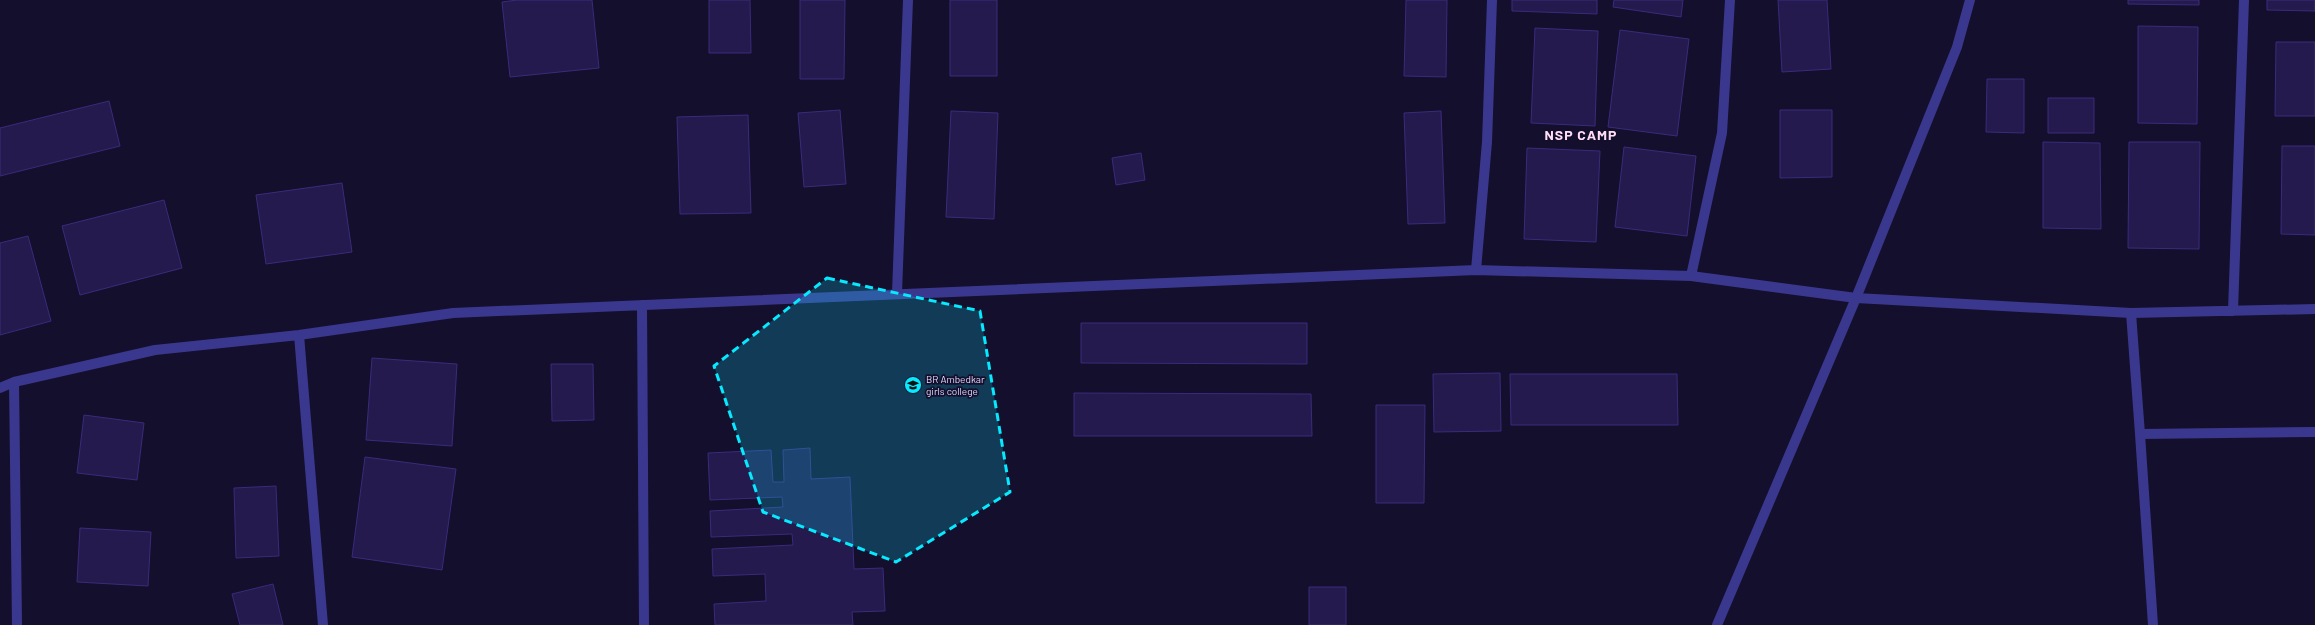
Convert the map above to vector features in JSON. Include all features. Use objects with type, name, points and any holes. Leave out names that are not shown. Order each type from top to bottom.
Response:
[{"type":"street","points":[[897,293],[908,0]]},
{"type":"street","points":[[1476,270],[1488,142],[1492,0]]},
{"type":"street","points":[[1692,276],[1722,134],[1730,0]]},
{"type":"street","points":[[1717,625],[1856,298],[1956,47],[1970,0]]},
{"type":"street","points":[[2233,311],[2244,0]]},
{"type":"street","points":[[0,388],[14,382],[155,350],[299,335],[453,314],[897,293],[1476,270],[1692,276],[1856,298],[2131,313],[2315,309]]},
{"type":"street","points":[[642,305],[644,625]]},
{"type":"street","points":[[2131,313],[2153,625]]},
{"type":"street","points":[[299,335],[323,625]]},
{"type":"street","points":[[14,382],[17,625]]},
{"type":"street","points":[[2140,434],[2315,432]]},
{"type":"highlighted area","points":[[827,278],[980,311],[1010,492],[896,562],[763,512],[714,366]]},
{"type":"building","points":[[517,0],[592,0],[599,68],[510,77],[502,2]]},
{"type":"building","points":[[709,0],[750,0],[751,53],[709,53]]},
{"type":"building","points":[[800,0],[845,0],[844,79],[800,79]]},
{"type":"building","points":[[950,0],[997,0],[997,76],[950,76]]},
{"type":"building","points":[[1406,0],[1447,0],[1446,77],[1404,76]]},
{"type":"building","points":[[1512,0],[1597,0],[1597,14],[1512,11]]},
{"type":"building","points":[[1614,0],[1683,0],[1681,17],[1613,7]]},
{"type":"building","points":[[1778,0],[1827,0],[1831,69],[1782,72]]},
{"type":"building","points":[[2128,0],[2199,0],[2199,5],[2128,4]]},
{"type":"building","points":[[2267,0],[2315,0],[2315,11],[2267,10]]},
{"type":"building","points":[[2138,26],[2198,27],[2197,124],[2138,123]]},
{"type":"building","points":[[1535,28],[1598,31],[1595,126],[1531,123]]},
{"type":"building","points":[[1620,30],[1689,39],[1677,136],[1608,127]]},
{"type":"building","points":[[2276,42],[2315,42],[2315,116],[2275,116]]},
{"type":"building","points":[[1987,79],[2024,79],[2024,133],[1986,132]]},
{"type":"building","points":[[2048,98],[2094,98],[2094,133],[2048,133]]},
{"type":"building","points":[[109,101],[120,146],[0,176],[0,128]]},
{"type":"building","points":[[840,110],[846,184],[804,187],[798,113]]},
{"type":"building","points":[[1780,110],[1832,110],[1832,177],[1780,178]]},
{"type":"building","points":[[951,111],[998,113],[994,219],[946,217]]},
{"type":"building","points":[[1441,111],[1445,223],[1408,224],[1404,113]]},
{"type":"building","points":[[748,115],[751,213],[680,214],[677,117]]},
{"type":"building","points":[[2043,142],[2100,143],[2101,229],[2043,228]]},
{"type":"building","points":[[2129,142],[2200,142],[2199,249],[2128,248]]},
{"type":"building","points":[[2282,146],[2315,146],[2315,235],[2281,234]]},
{"type":"building","points":[[1624,147],[1696,156],[1687,236],[1615,227]]},
{"type":"building","points":[[1527,148],[1600,151],[1596,242],[1524,239]]},
{"type":"building","points":[[1141,153],[1145,180],[1116,185],[1112,158]]},
{"type":"building","points":[[342,183],[352,252],[266,264],[256,195]]},
{"type":"building","points":[[164,200],[182,268],[80,295],[62,226]]},
{"type":"building","points":[[28,236],[51,321],[0,335],[0,243]]},
{"type":"building","points":[[1081,323],[1307,323],[1307,364],[1081,363]]},
{"type":"building","points":[[372,358],[457,364],[452,446],[366,440]]},
{"type":"building","points":[[551,364],[593,364],[594,420],[552,421]]},
{"type":"building","points":[[1500,373],[1501,431],[1434,432],[1433,374]]},
{"type":"building","points":[[1510,374],[1677,374],[1678,425],[1511,425]]},
{"type":"building","points":[[1074,393],[1311,394],[1312,436],[1074,436]]},
{"type":"building","points":[[1376,405],[1425,405],[1424,503],[1376,503]]},
{"type":"building","points":[[84,415],[144,423],[137,480],[77,473]]},
{"type":"building","points":[[810,448],[811,479],[850,477],[854,569],[883,568],[885,611],[852,612],[853,625],[715,625],[714,604],[766,601],[765,574],[713,576],[712,549],[793,545],[792,534],[711,537],[710,511],[783,507],[782,497],[710,500],[708,453],[771,450],[773,482],[784,482],[783,450]]},
{"type":"building","points":[[365,457],[456,469],[442,570],[352,557]]},
{"type":"building","points":[[276,486],[279,556],[236,558],[234,488]]},
{"type":"building","points":[[80,528],[151,532],[148,586],[77,582]]},
{"type":"building","points":[[273,584],[283,625],[240,625],[232,594]]},
{"type":"building","points":[[1309,587],[1346,587],[1346,625],[1309,625]]},
{"type":"place","name":"BR Ambedkar girls college","points":[[913,385]]},
{"type":"district","name":"NSP CAMP","points":[[1581,135]]}]
